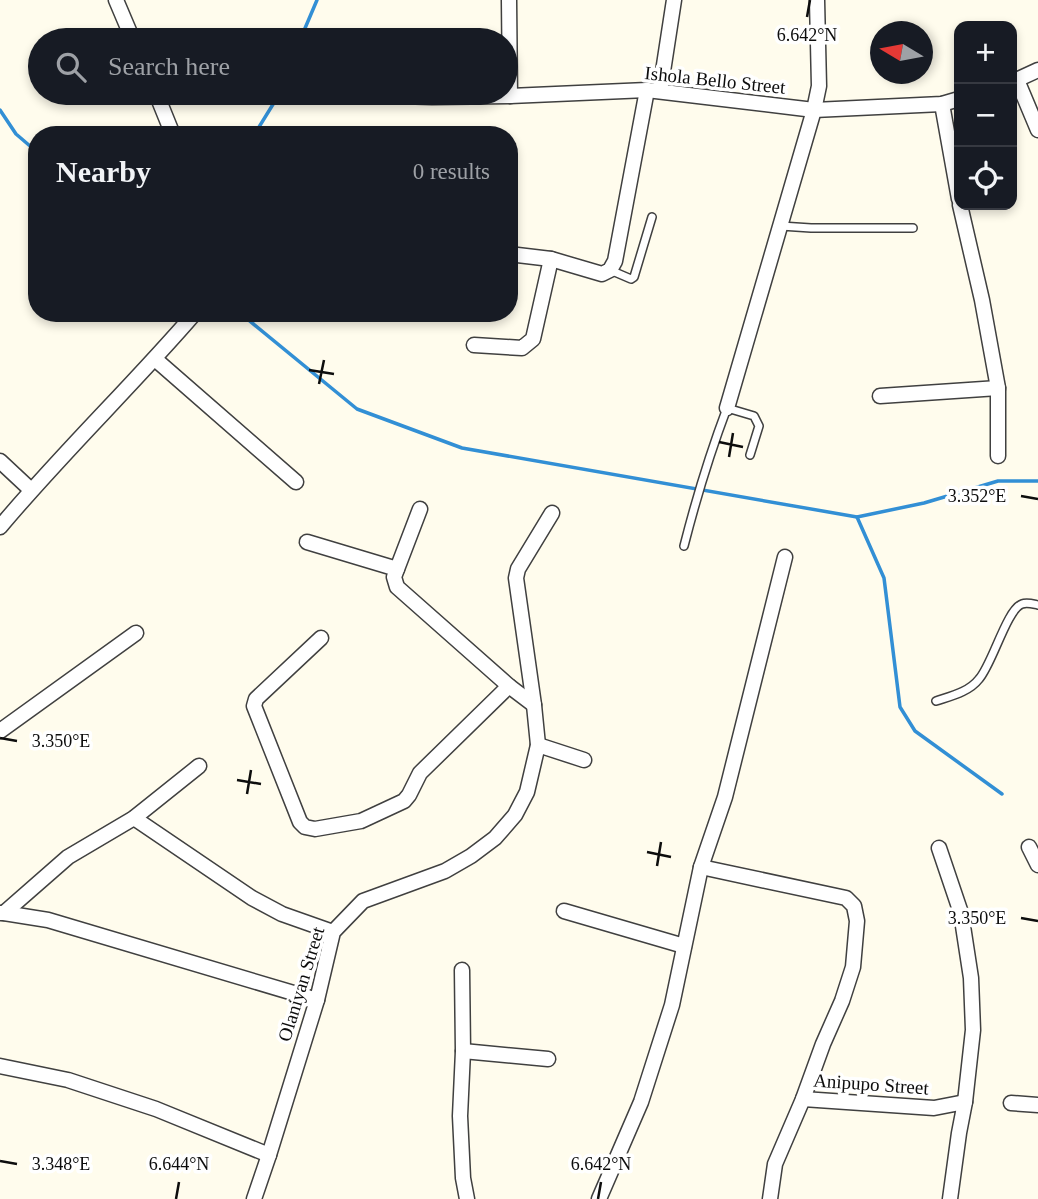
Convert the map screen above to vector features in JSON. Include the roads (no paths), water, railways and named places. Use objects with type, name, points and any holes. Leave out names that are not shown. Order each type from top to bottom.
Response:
[{"type":"street","points":[[116,0],[128,28]]},
{"type":"street","points":[[509,0],[509,28]]},
{"type":"street","points":[[518,255],[551,260],[602,274],[610,270],[615,261],[674,0]]},
{"type":"street","points":[[727,408],[820,86],[817,0]]},
{"type":"street","points":[[1017,80],[1038,70]]},
{"type":"street","points":[[1015,84],[1038,130]]},
{"type":"street","name":"Ishola Bello Street","points":[[518,96],[653,90],[814,110],[942,104],[954,100]]},
{"type":"street","points":[[942,104],[954,172]]},
{"type":"street","points":[[161,105],[169,126]]},
{"type":"street","points":[[961,210],[982,300],[998,388],[998,457]]},
{"type":"street","points":[[474,345],[522,348],[533,340],[551,260]]},
{"type":"street","points":[[0,527],[187,322]]},
{"type":"street","points":[[155,359],[296,482]]},
{"type":"street","points":[[880,396],[998,388]]},
{"type":"street","points":[[0,461],[31,490]]},
{"type":"street","points":[[420,509],[394,577],[397,587],[509,687],[534,705]]},
{"type":"street","name":"Olaniyan Street","points":[[254,1199],[317,1000],[333,932],[363,901],[445,871],[471,856],[495,838],[515,815],[527,792],[538,745],[516,578],[518,569],[552,513]]},
{"type":"street","points":[[307,542],[397,569]]},
{"type":"street","points":[[599,1199],[641,1102],[672,1005],[701,867],[725,797],[785,557]]},
{"type":"street","points":[[0,731],[136,633]]},
{"type":"street","points":[[321,638],[256,699],[254,706],[300,822],[310,829],[361,821],[404,801],[420,772],[509,687]]},
{"type":"street","points":[[538,745],[584,760]]},
{"type":"street","points":[[2,913],[68,858],[134,818],[199,766]]},
{"type":"street","points":[[134,818],[252,898],[282,914],[333,932]]},
{"type":"street","points":[[1029,847],[1038,865]]},
{"type":"street","points":[[939,848],[961,913],[971,978],[973,1030],[950,1199]]},
{"type":"street","points":[[701,867],[846,898],[854,906],[857,921],[853,967],[842,1001],[822,1044],[803,1099],[775,1164],[770,1199]]},
{"type":"street","points":[[564,911],[684,946]]},
{"type":"street","points":[[2,913],[48,920],[317,1000]]},
{"type":"street","points":[[463,970],[460,1116],[463,1178],[467,1199]]},
{"type":"street","points":[[463,1051],[548,1059]]},
{"type":"street","points":[[0,1066],[68,1080],[144,1104],[269,1155]]},
{"type":"street","name":"Anipupo Street","points":[[803,1099],[934,1108],[965,1102]]},
{"type":"street","points":[[1011,1103],[1038,1105]]},
{"type":"lane","points":[[610,270],[631,279],[634,277],[652,217]]},
{"type":"lane","points":[[780,226],[913,228]]},
{"type":"lane","points":[[684,546],[707,462],[727,408],[754,416],[759,426],[750,455]]},
{"type":"lane","points":[[936,701],[970,688],[980,679],[1012,613],[1023,603],[1038,605]]},
{"type":"waterway","points":[[305,28],[317,0]]},
{"type":"waterway","points":[[260,126],[273,105]]},
{"type":"waterway","points":[[0,110],[16,134],[28,144]]},
{"type":"waterway","points":[[251,322],[357,409],[462,448],[857,517],[924,503],[998,481],[1038,481]]},
{"type":"waterway","points":[[857,517],[884,578],[900,707],[915,731],[1002,794]]}]
